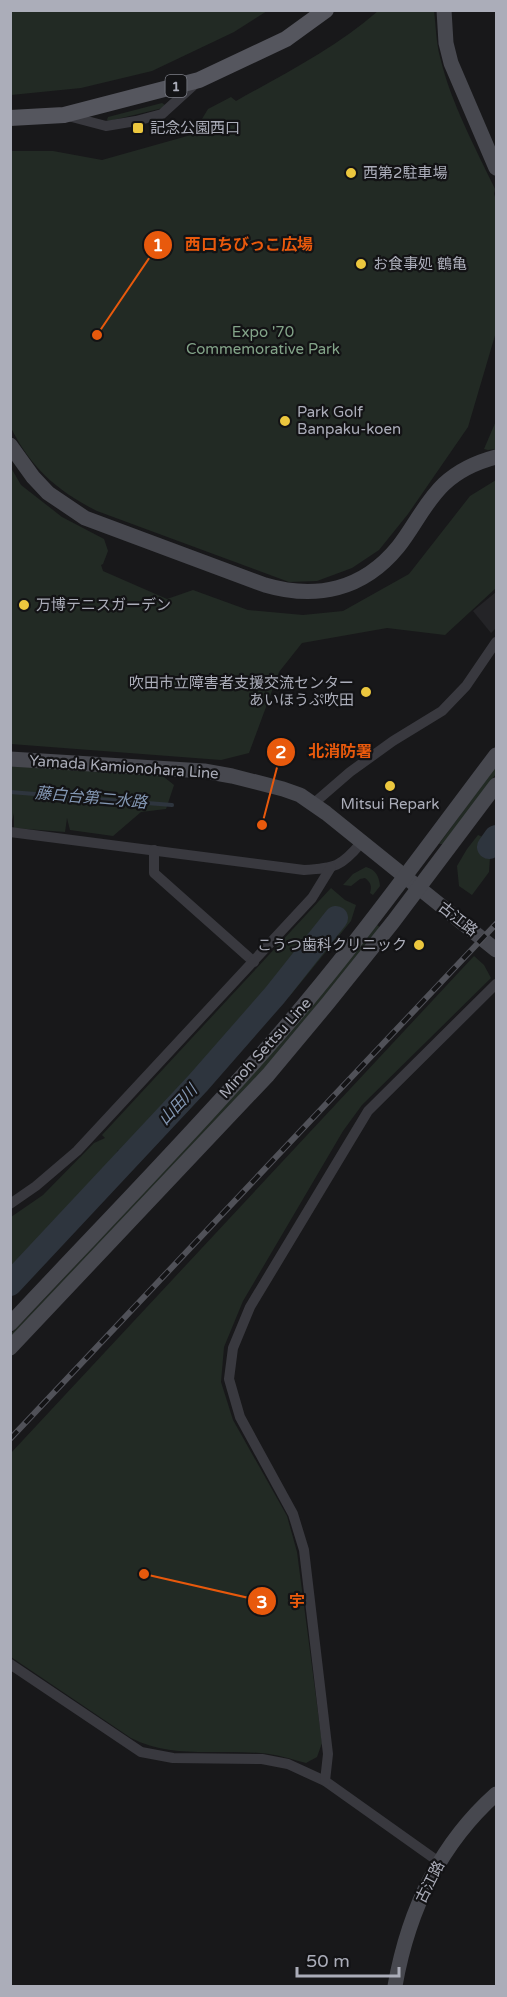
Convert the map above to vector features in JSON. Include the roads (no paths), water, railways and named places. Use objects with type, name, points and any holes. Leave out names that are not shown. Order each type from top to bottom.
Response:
[{"type":"main road","name":"1","points":[[10,118],[64,115],[199,80],[286,39],[327,10]]},
{"type":"main road","points":[[444,10],[446,43],[451,63],[496,168]]},
{"type":"main road","points":[[10,445],[33,477],[48,492],[85,518],[288,592],[332,590],[366,576],[398,547],[443,484],[459,472],[496,457]]},
{"type":"main road","name":"Minoh Settsu Line","points":[[10,1323],[258,1059],[405,877],[496,754]]},
{"type":"main road","name":"Yamada Kamionohara Line","points":[[10,759],[204,771],[284,789],[300,795],[313,804],[419,888]]},
{"type":"main road","name":"Minoh Settsu Line","points":[[10,1348],[268,1075],[419,888],[496,785]]},
{"type":"main road","name":"古江路","points":[[419,888],[496,950]]},
{"type":"main road","name":"古江路","points":[[395,1986],[404,1939],[421,1895],[439,1862],[472,1817],[496,1794]]},
{"type":"street","points":[[64,115],[106,126],[136,121],[162,114],[199,80]]},
{"type":"street","points":[[313,804],[350,772],[393,741],[442,711],[466,686],[496,642]]},
{"type":"street","points":[[10,832],[304,870],[331,867],[346,861],[362,843]]},
{"type":"street","points":[[154,850],[154,873],[254,962]]},
{"type":"street","points":[[10,1204],[36,1186],[76,1151],[312,898],[331,867]]},
{"type":"street","points":[[325,1780],[328,1754],[304,1550],[293,1514],[240,1417],[229,1379],[233,1348],[250,1307],[368,1111],[496,984]]},
{"type":"street","points":[[10,1664],[141,1752],[173,1758],[262,1760],[288,1764],[325,1780],[439,1862]]},
{"type":"waterway","name":"藤白台第二水路","points":[[10,792],[172,805]]},
{"type":"waterway","name":"山田川","points":[[489,847],[496,837]]},
{"type":"waterway","name":"山田川","points":[[10,1284],[198,1083],[275,995],[336,918]]},
{"type":"railway","points":[[10,1439],[496,924]]},
{"type":"place","name":"記念公園西口","points":[[138,128]]},
{"type":"place","name":"西第2駐車場","points":[[351,173]]},
{"type":"place","name":"お食事処 鶴亀","points":[[361,264]]},
{"type":"place","name":"西口ちびっこ広場","points":[[97,335]]},
{"type":"place","name":"Park Golf Banpaku-koen","points":[[285,421]]},
{"type":"place","name":"万博テニスガーデン","points":[[24,605]]},
{"type":"place","name":"吹田市立障害者支援交流センター あいほうぷ吹田","points":[[366,692]]},
{"type":"place","name":"Mitsui Repark","points":[[390,786]]},
{"type":"place","name":"北消防署","points":[[262,825]]},
{"type":"place","name":"こうつ歯科クリニック","points":[[419,945]]},
{"type":"place","name":"宇","points":[[144,1574]]},
{"type":"park label","name":"Expo '70 Commemorative Park","points":[[263,340]]}]
